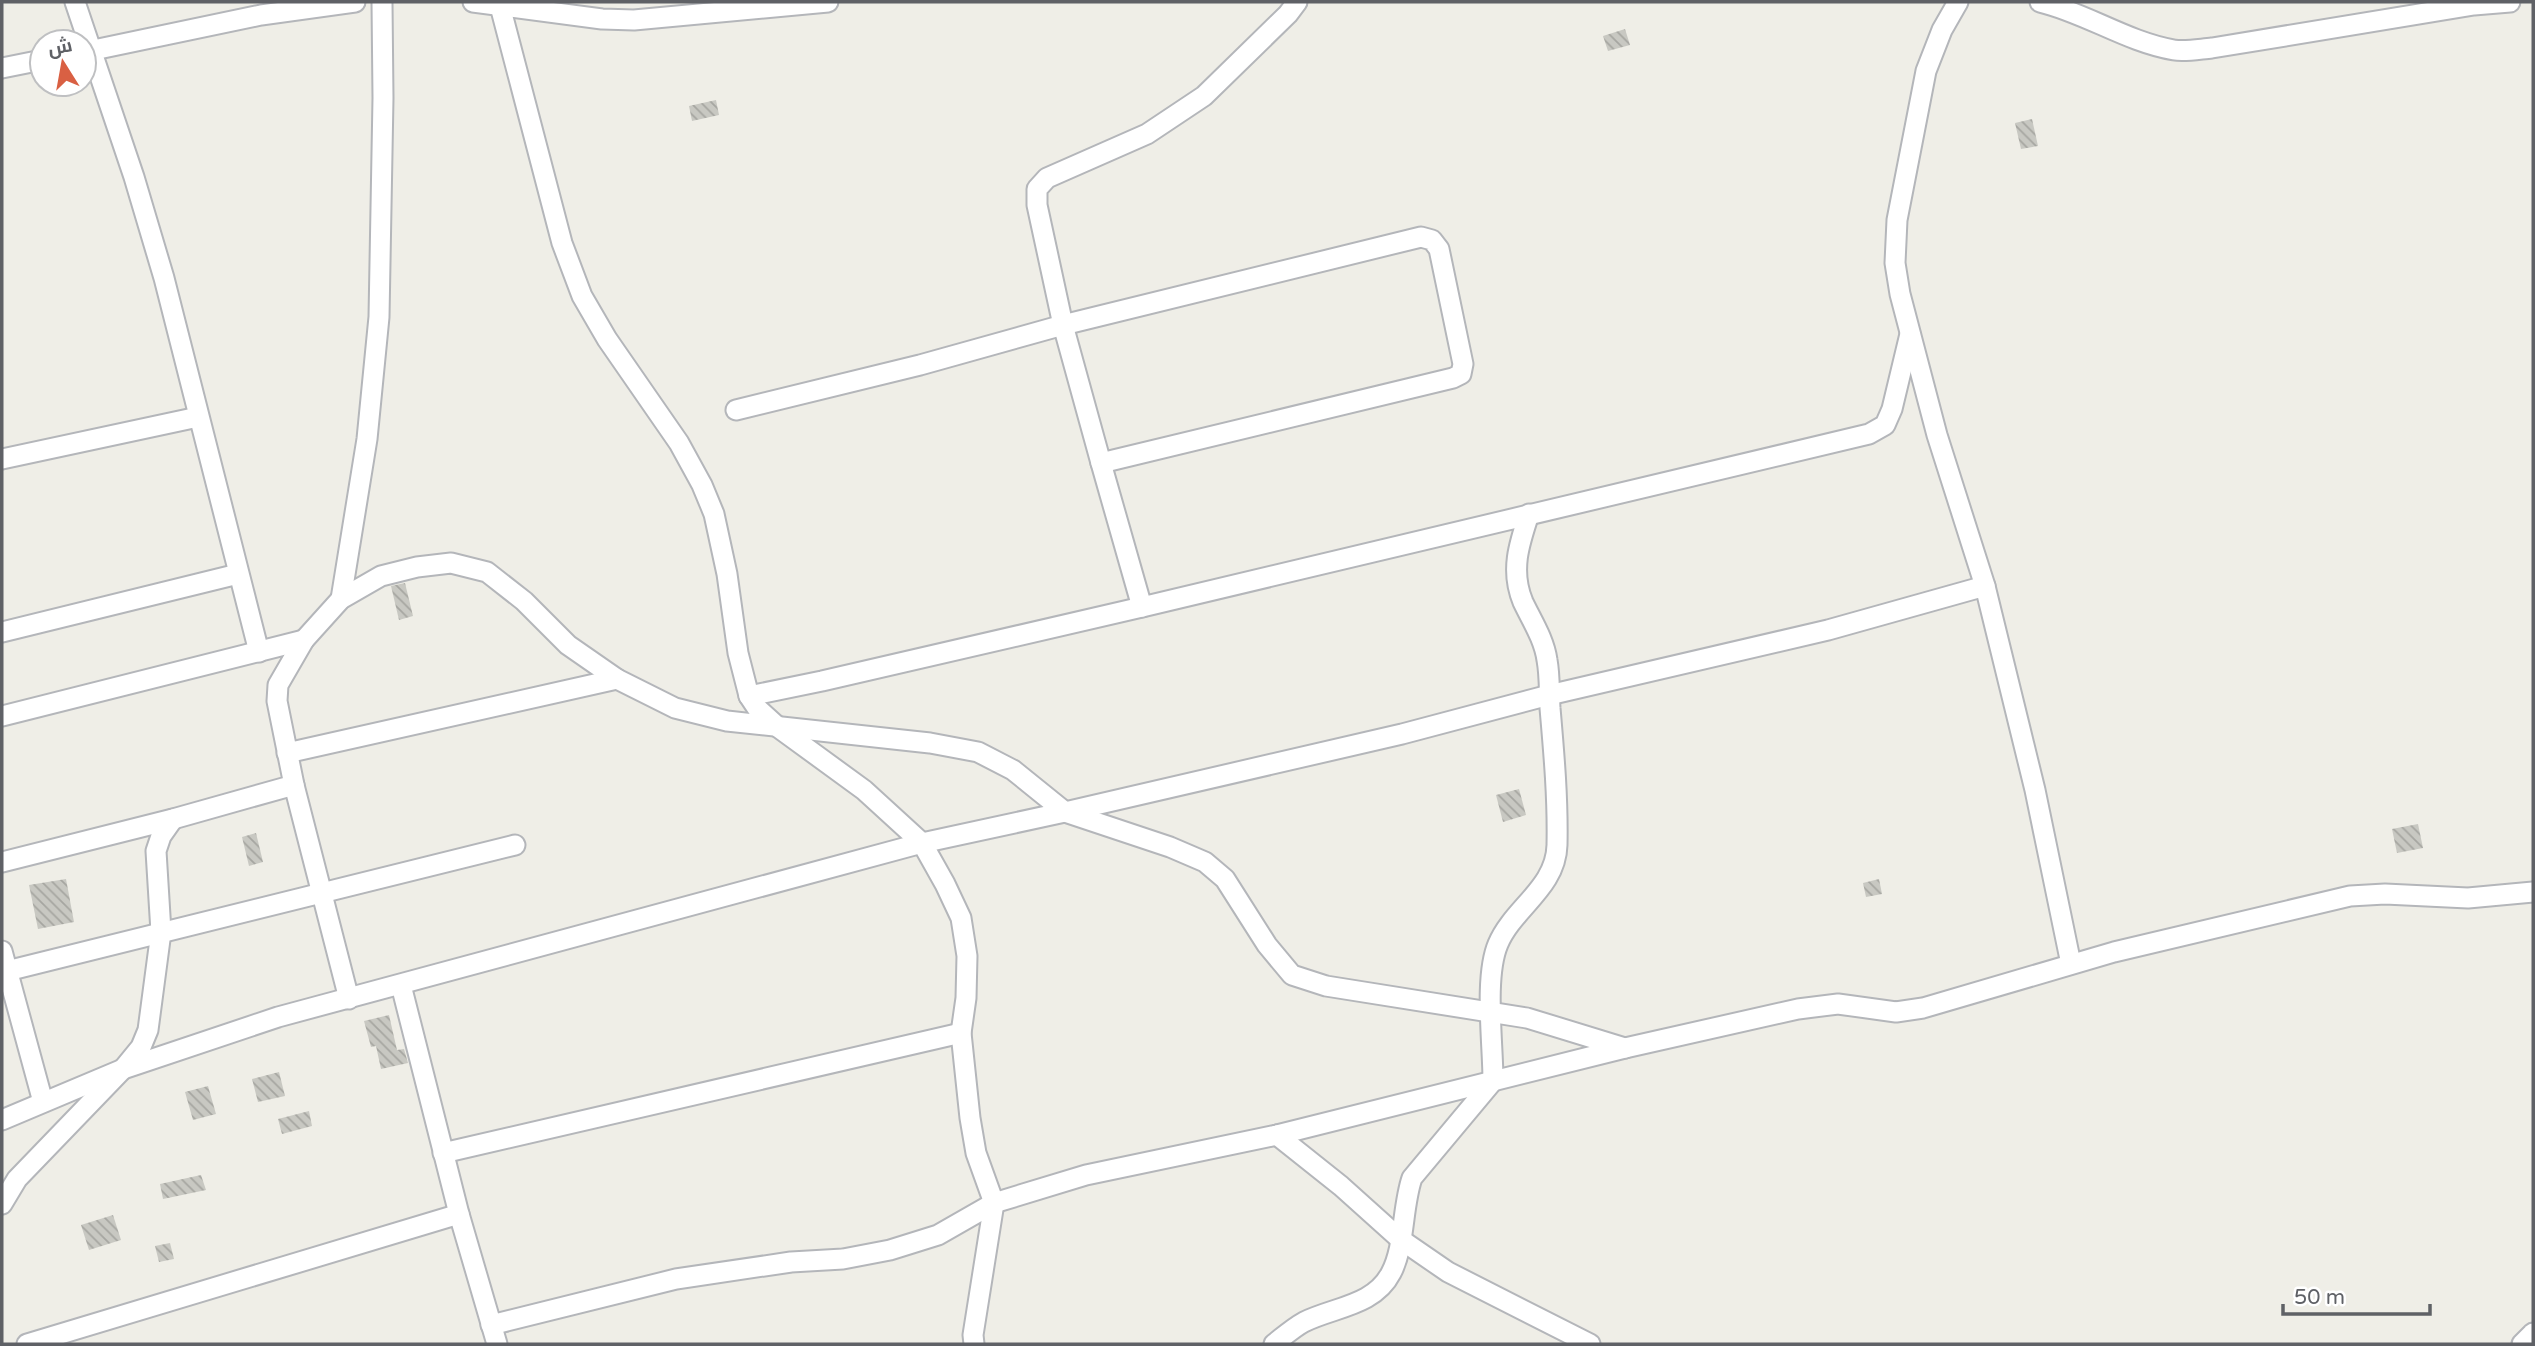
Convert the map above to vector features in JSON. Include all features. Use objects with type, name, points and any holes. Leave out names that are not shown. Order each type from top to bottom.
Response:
[{"type":"street","points":[[75,2],[82,28]]},
{"type":"street","points":[[98,49],[261,15],[355,2]]},
{"type":"street","points":[[341,599],[367,439],[379,317],[382,2]]},
{"type":"street","points":[[473,2],[602,19],[634,20],[828,2]]},
{"type":"street","points":[[1142,607],[1063,325],[1037,205],[1037,190],[1047,178],[1147,134],[1204,96],[1288,15],[1297,2]]},
{"type":"street","points":[[1958,2],[1942,30],[1926,71],[1897,220],[1895,263],[1910,334],[1949,478],[1985,586],[2035,790],[2071,964]]},
{"type":"street","points":[[2040,2],[2059,6],[2175,51],[2212,48],[2474,5],[2510,2]]},
{"type":"street","points":[[500,4],[562,243],[582,296],[607,339],[679,443],[714,514],[727,574],[738,653],[749,696],[757,708],[779,728],[864,790],[922,843],[961,918],[967,956],[966,998],[961,1033],[970,1118],[976,1153],[994,1203],[973,1335],[974,1344]]},
{"type":"street","points":[[2,68],[28,63]]},
{"type":"street","points":[[98,78],[134,177],[160,265],[259,652]]},
{"type":"street","points":[[736,410],[920,365],[1063,325],[1420,237],[1432,240],[1439,248],[1464,364],[1461,374],[1101,463]]},
{"type":"street","points":[[749,696],[1142,607],[1869,434],[1885,425],[1892,410],[1910,334]]},
{"type":"street","points":[[2,459],[198,418]]},
{"type":"street","points":[[1274,1344],[1302,1323],[1368,1299],[1391,1273],[1400,1239],[1406,1195],[1412,1178],[1493,1080],[1492,963],[1499,941],[1553,868],[1557,849],[1556,774],[1548,662],[1543,641],[1522,599],[1516,572],[1518,548],[1529,514]]},
{"type":"street","points":[[349,999],[294,785],[277,701],[278,685],[304,640],[341,599],[381,576],[417,567],[451,563],[487,572],[524,601],[568,645],[617,679],[675,708],[727,721],[930,743],[978,752],[1013,770],[1065,812],[1170,847],[1205,862],[1225,878],[1267,945],[1292,975],[1326,986],[1527,1018],[1625,1048]]},
{"type":"street","points":[[2,632],[238,574]]},
{"type":"street","points":[[2,1120],[123,1069],[224,1033],[922,843],[1402,734],[1549,695],[1828,630],[1985,586]]},
{"type":"street","points":[[2,716],[304,640]]},
{"type":"street","points":[[287,753],[617,679]]},
{"type":"street","points":[[2,862],[294,785]]},
{"type":"street","points":[[2,1204],[17,1179],[141,1047],[148,1030],[161,932],[156,851],[161,836],[173,819]]},
{"type":"street","points":[[7,971],[515,845]]},
{"type":"street","points":[[491,1325],[676,1279],[791,1262],[843,1259],[890,1250],[938,1235],[994,1203],[1086,1175],[1277,1135],[1625,1048],[1798,1009],[1838,1004],[1896,1012],[1923,1008],[2115,951],[2350,896],[2385,894],[2468,898],[2533,892]]},
{"type":"street","points":[[2,951],[43,1102]]},
{"type":"street","points":[[401,985],[459,1214],[497,1344]]},
{"type":"street","points":[[443,1153],[961,1033]]},
{"type":"street","points":[[1277,1135],[1341,1186],[1400,1239],[1448,1272],[1590,1344]]},
{"type":"street","points":[[27,1344],[459,1214]]},
{"type":"street","points":[[2522,1344],[2533,1333]]},
{"type":"building","points":[[1625,29],[1630,45],[1608,51],[1603,36]]},
{"type":"building","points":[[716,100],[719,115],[692,121],[689,106]]},
{"type":"building","points":[[2032,119],[2038,146],[2021,149],[2015,123]]},
{"type":"building","points":[[405,583],[413,616],[399,620],[391,586]]},
{"type":"building","points":[[1519,789],[1526,815],[1503,822],[1496,795]]},
{"type":"building","points":[[2418,824],[2423,848],[2397,853],[2392,829]]},
{"type":"building","points":[[256,833],[263,862],[249,866],[242,837]]},
{"type":"building","points":[[66,879],[74,922],[38,929],[29,885]]},
{"type":"building","points":[[1879,879],[1882,894],[1866,897],[1863,883]]},
{"type":"building","points":[[389,1015],[397,1050],[404,1049],[408,1063],[381,1069],[376,1046],[371,1047],[364,1021]]},
{"type":"building","points":[[279,1072],[285,1096],[258,1102],[252,1079]]},
{"type":"building","points":[[208,1086],[216,1114],[193,1120],[185,1092]]},
{"type":"building","points":[[309,1111],[312,1126],[282,1134],[278,1119]]},
{"type":"building","points":[[201,1175],[206,1190],[163,1199],[160,1184]]},
{"type":"building","points":[[113,1215],[121,1240],[89,1250],[81,1225]]},
{"type":"building","points":[[170,1243],[174,1259],[159,1262],[155,1246]]}]
